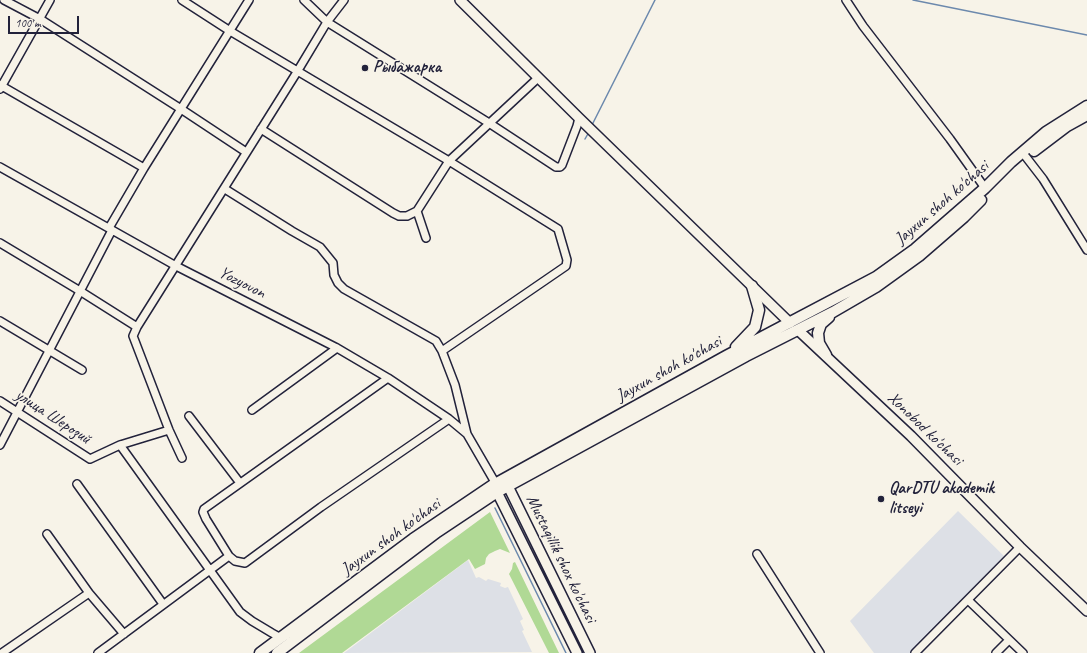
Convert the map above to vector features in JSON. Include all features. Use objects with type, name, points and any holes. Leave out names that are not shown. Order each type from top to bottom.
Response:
[{"type":"highway","name":"Jayxun shoh ko'chasi","points":[[277,653],[500,485],[746,356],[876,277],[915,249],[1046,132],[1087,106]]},
{"type":"highway","name":"Jayxun shoh ko'chasi","points":[[260,653],[413,538],[500,485],[726,356],[849,303],[876,288],[919,256],[964,217],[1026,157],[1052,137],[1086,118]]},
{"type":"highway","points":[[726,356],[744,340],[755,327],[759,310],[752,286]]},
{"type":"highway","points":[[826,355],[819,342],[818,333],[821,324],[849,303]]},
{"type":"main road","name":"Xonobod ko'chasi","points":[[460,0],[595,134],[752,286],[911,436],[1020,547],[1087,610]]},
{"type":"main road","name":"Mustaqillik shox ko'chasi","points":[[500,485],[577,653]]},
{"type":"main road","name":"Mustaqillik shox ko'chasi","points":[[500,485],[590,653]]},
{"type":"street","points":[[4,0],[40,20],[246,152]]},
{"type":"street","points":[[50,0],[40,20],[1,86],[144,168]]},
{"type":"street","points":[[182,0],[297,72],[449,161],[558,229],[567,260],[566,266],[442,351]]},
{"type":"street","points":[[0,445],[80,291],[110,229],[144,168],[249,0]]},
{"type":"street","points":[[304,0],[327,22],[489,123],[556,167],[560,168],[562,165],[579,118]]},
{"type":"street","points":[[182,458],[169,430],[133,336],[327,22],[344,0]]},
{"type":"street","points":[[846,0],[876,43],[950,139],[985,188]]},
{"type":"street","points":[[261,129],[393,213],[399,216],[407,216],[417,211],[449,161],[538,78]]},
{"type":"street","points":[[1026,157],[1043,179],[1087,250]]},
{"type":"street","name":"Yozyovon","points":[[0,167],[176,266],[337,348],[388,378],[449,419],[466,434]]},
{"type":"street","points":[[224,189],[320,247],[333,263],[334,275],[338,283],[344,289],[436,341],[442,351],[455,385],[466,434],[500,485]]},
{"type":"street","points":[[417,211],[426,238]]},
{"type":"street","points":[[0,243],[138,327]]},
{"type":"street","points":[[0,322],[82,370]]},
{"type":"street","points":[[252,410],[337,348]]},
{"type":"street","points":[[388,378],[204,509],[203,512],[206,519],[229,556],[235,561],[245,563],[321,507],[449,419]]},
{"type":"street","name":"улица Шерозий","points":[[0,401],[90,459],[120,445]]},
{"type":"street","points":[[189,416],[240,483]]},
{"type":"street","points":[[169,430],[120,445],[240,612],[281,638]]},
{"type":"street","points":[[77,484],[163,604]]},
{"type":"street","points":[[47,534],[89,593],[124,634]]},
{"type":"street","points":[[915,653],[1020,547]]},
{"type":"street","points":[[757,554],[820,653]]},
{"type":"street","points":[[98,653],[229,556]]},
{"type":"street","points":[[2,653],[89,593]]},
{"type":"street","points":[[968,600],[1023,653]]},
{"type":"street","points":[[996,653],[1009,640]]},
{"type":"shaded area","points":[[958,511],[1004,556],[910,653],[874,653],[850,621]]},
{"type":"shaded area","points":[[468,560],[476,578],[479,577],[486,581],[488,579],[501,583],[500,586],[505,588],[508,587],[523,619],[520,621],[524,630],[522,631],[532,652],[344,653]]},
{"type":"green space","points":[[490,512],[510,553],[500,549],[495,551],[489,554],[486,558],[485,564],[475,569],[469,559],[342,653],[299,653]]},
{"type":"green space","points":[[515,562],[559,653],[549,653],[509,574],[513,563]]},
{"type":"waterway","points":[[592,125],[655,0]]},
{"type":"waterway","points":[[913,0],[1087,35]]},
{"type":"waterway","points":[[585,139],[589,132]]},
{"type":"waterway","points":[[495,508],[566,653]]},
{"type":"place","name":"Рыбажарка","points":[[365,68]]},
{"type":"place","name":"QarDTU akademik litseyi","points":[[881,499]]}]
